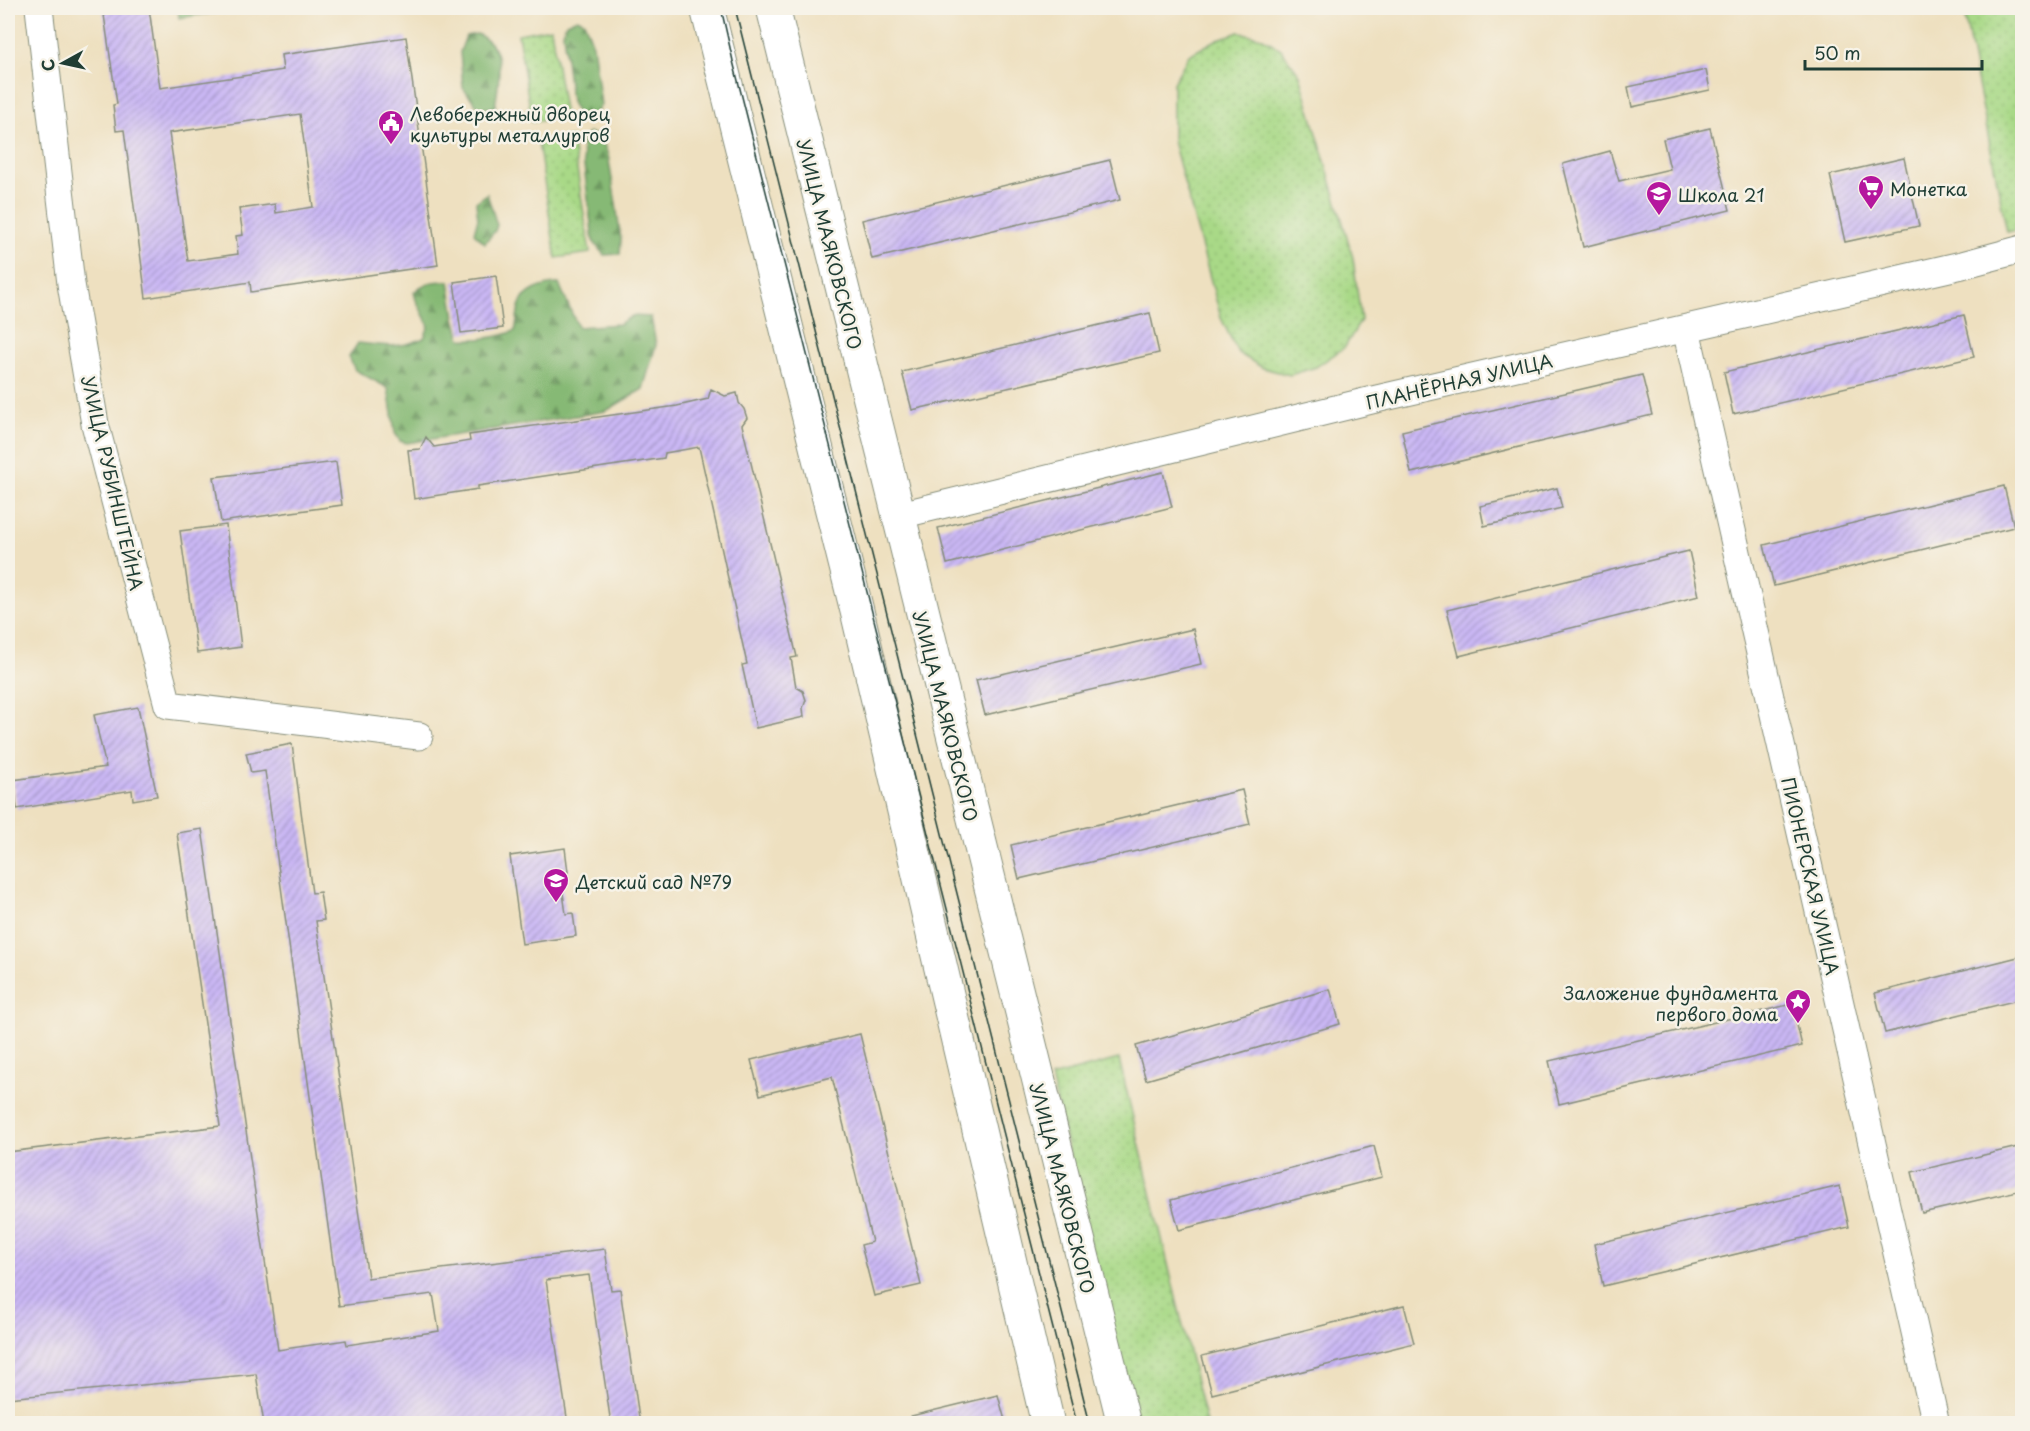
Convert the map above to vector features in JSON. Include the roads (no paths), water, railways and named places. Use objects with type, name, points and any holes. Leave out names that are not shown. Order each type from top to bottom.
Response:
[{"type":"main road","points":[[707,8],[857,611],[1048,1424]]},
{"type":"main road","name":"УЛИЦА МАЯКОВСКОГО","points":[[773,8],[1028,1052],[1124,1424]]},
{"type":"street","name":"УЛИЦА РУБИНШТЕЙНА","points":[[39,8],[71,284],[95,424],[168,705],[419,736]]},
{"type":"street","name":"ПЛАНЁРНАЯ УЛИЦА","points":[[896,516],[1361,403],[1962,265],[2022,249]]},
{"type":"street","name":"ПИОНЕРСКАЯ УЛИЦА","points":[[1686,329],[1936,1424]]},
{"type":"tram line","points":[[721,8],[1077,1424]]},
{"type":"tram line","points":[[735,8],[1090,1424]]},
{"type":"place","name":"Левобережный дворец культуры металлургов","points":[[391,146]]},
{"type":"place","name":"Монетка","points":[[1871,211]]},
{"type":"place","name":"Школа 21","points":[[1659,217]]},
{"type":"place","name":"Детский сад №79","points":[[556,904]]},
{"type":"place","name":"Заложение фундамента первого дома","points":[[1798,1025]]}]
